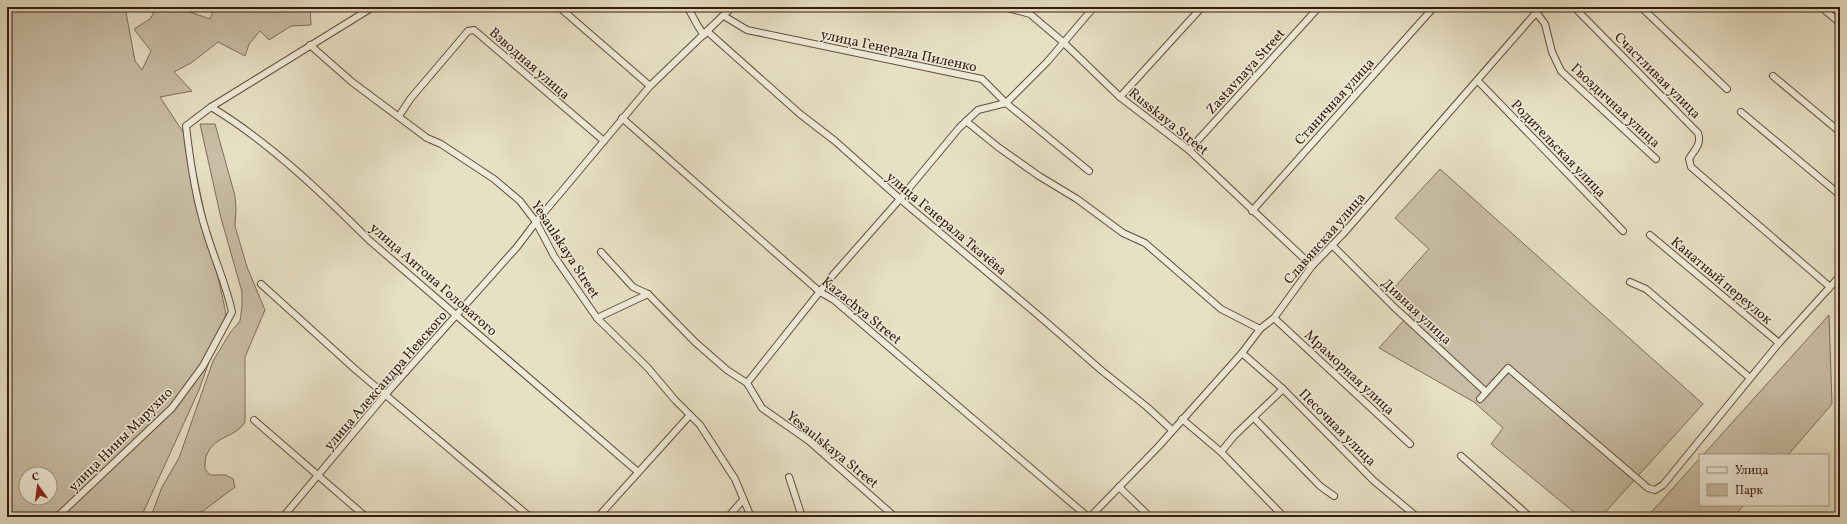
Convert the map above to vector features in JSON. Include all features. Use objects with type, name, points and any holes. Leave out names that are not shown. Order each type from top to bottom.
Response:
[{"type":"street","points":[[211,107],[373,7]]},
{"type":"street","points":[[559,7],[650,86]]},
{"type":"street","name":"улица Генерала Ткачёва","points":[[687,7],[692,13],[696,25],[800,114],[835,141],[900,199],[1101,370],[1147,407],[1172,430]]},
{"type":"street","name":"улица Александра Невского","points":[[283,517],[385,395],[517,248],[536,222],[650,86],[732,7]]},
{"type":"street","name":"Russkaya Street","points":[[1004,7],[1030,14],[1063,42],[1120,97],[1189,150],[1312,266]]},
{"type":"street","points":[[747,383],[833,276],[966,120],[978,110],[1006,103],[1047,62],[1094,7]]},
{"type":"street","points":[[1120,97],[1202,7]]},
{"type":"street","name":"Zastavnaya Street","points":[[1189,150],[1319,7]]},
{"type":"street","name":"Станичная улица","points":[[1252,210],[1434,7]]},
{"type":"street","name":"Славянская улица","points":[[1089,517],[1172,430],[1242,353],[1260,329],[1274,318],[1312,266],[1478,81],[1536,9],[1541,7]]},
{"type":"street","name":"Счастливая улица","points":[[1574,7],[1698,133],[1700,140],[1699,146],[1689,160],[1691,167],[1830,287]]},
{"type":"street","points":[[1641,7],[1727,89]]},
{"type":"street","points":[[1821,7],[1840,23]]},
{"type":"street","name":"Гвоздичная улица","points":[[1536,9],[1545,24],[1552,52],[1561,71],[1656,159]]},
{"type":"street","name":"улица Генерала Пиленко","points":[[724,16],[748,30],[982,79],[1006,103],[1089,171]]},
{"type":"street","name":"Взводная улица","points":[[399,116],[411,98],[468,31],[474,30],[604,141]]},
{"type":"street","name":"Yesaulskaya Street","points":[[310,45],[352,82],[427,138],[441,144],[494,179],[520,201],[536,222],[554,256],[597,318],[648,368],[675,400],[700,425],[725,462],[751,517]]},
{"type":"street","points":[[1773,76],[1840,132]]},
{"type":"street","name":"Родительская улица","points":[[1478,81],[1623,231]]},
{"type":"street","name":"улица Нины Марухно","points":[[57,517],[172,408],[203,366],[232,312],[227,289],[206,230],[189,156],[186,126],[211,107]]},
{"type":"street","name":"улица Антона Головатого","points":[[211,107],[238,124],[270,149],[341,212],[369,240],[457,314],[638,472]]},
{"type":"street","points":[[1741,112],[1840,195]]},
{"type":"street","name":"Kazachya Street","points":[[622,118],[820,292],[834,300],[1089,517]]},
{"type":"street","points":[[966,120],[998,147],[1039,176],[1077,199],[1123,233],[1145,243],[1221,309],[1260,329]]},
{"type":"street","name":"Канатный переулок","points":[[1650,235],[1779,343]]},
{"type":"street","name":"Дивная улица","points":[[1332,245],[1394,307],[1486,392]]},
{"type":"street","name":"Yesaulskaya Street","points":[[601,252],[633,286],[648,294],[695,342],[727,370],[747,383],[762,408],[809,441],[895,517]]},
{"type":"street","points":[[1480,399],[1508,368],[1648,488],[1655,490],[1663,485],[1779,343],[1840,276]]},
{"type":"street","points":[[1630,282],[1646,289],[1750,378]]},
{"type":"street","points":[[261,284],[385,395],[530,517]]},
{"type":"street","points":[[597,318],[648,294]]},
{"type":"street","name":"Мраморная улица","points":[[1274,318],[1410,444]]},
{"type":"street","name":"Песочная улица","points":[[1242,353],[1284,389],[1374,481],[1417,517]]},
{"type":"street","points":[[1221,452],[1234,436],[1284,389]]},
{"type":"street","points":[[598,517],[690,414]]},
{"type":"street","points":[[1254,418],[1320,486],[1334,496]]},
{"type":"street","points":[[1182,419],[1221,452],[1284,517]]},
{"type":"street","points":[[254,420],[366,517]]},
{"type":"street","points":[[1461,456],[1530,517]]},
{"type":"street","points":[[789,477],[802,517]]},
{"type":"street","points":[[1119,487],[1150,517]]},
{"type":"street","points":[[728,517],[743,500]]},
{"type":"green space","points":[[7,7],[125,7],[135,61],[142,70],[151,51],[134,29],[150,19],[157,7],[184,7],[190,12],[210,19],[214,7],[310,7],[311,25],[291,26],[269,40],[260,31],[249,44],[245,56],[218,42],[191,63],[174,72],[192,91],[160,97],[189,141],[226,314],[199,390],[140,517],[7,517]]},
{"type":"green space","points":[[200,124],[215,124],[235,196],[235,226],[247,267],[265,310],[245,357],[245,422],[237,431],[220,440],[210,448],[205,459],[205,469],[210,475],[226,475],[233,479],[235,487],[195,517],[148,517],[153,511],[162,487],[179,458],[213,361],[230,333],[240,321],[242,306],[242,292],[221,218]]},
{"type":"green space","points":[[1440,169],[1703,404],[1601,517],[1580,517],[1491,444],[1503,428],[1474,402],[1379,348],[1414,309],[1392,290],[1429,249],[1395,218]]},
{"type":"green space","points":[[1829,315],[1832,404],[1789,454],[1704,454]]},
{"type":"green space","points":[[1699,459],[1699,506],[1743,506],[1734,517],[1647,517]]}]
